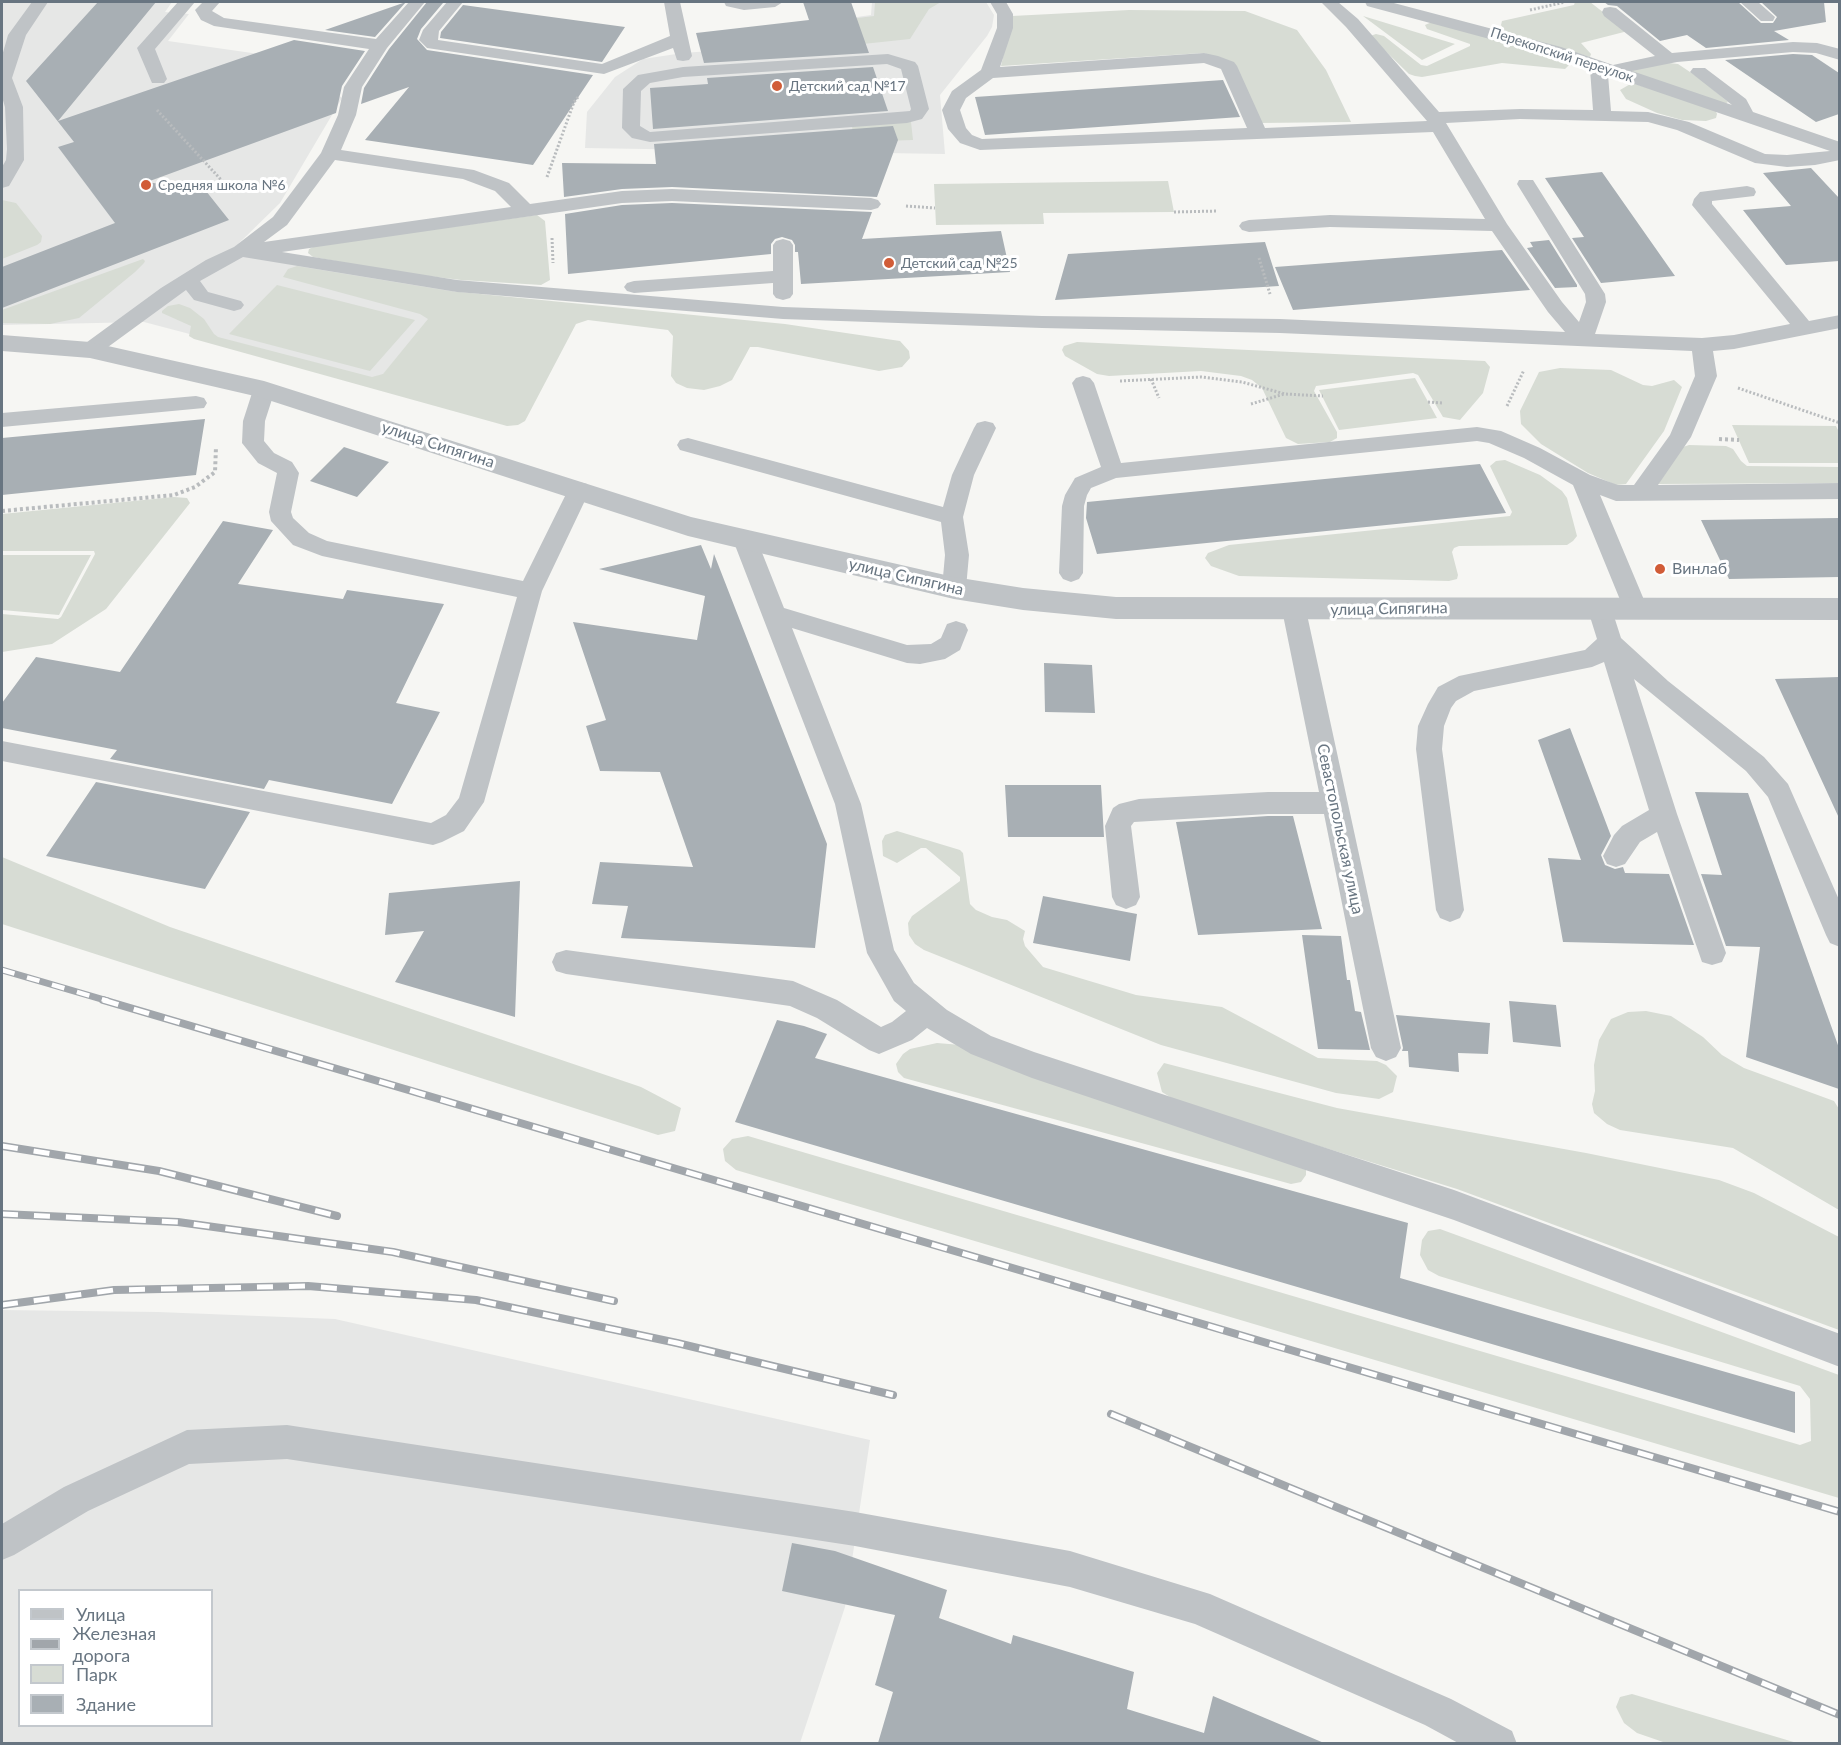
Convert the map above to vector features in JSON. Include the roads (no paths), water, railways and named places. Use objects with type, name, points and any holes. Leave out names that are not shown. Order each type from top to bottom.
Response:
[{"type":"street","name":"улица Сипягина","points":[[2,343],[90,350],[264,390],[688,526],[954,588],[1073,605],[1294,610],[1599,607],[1839,609]]},
{"type":"lane","points":[[2,182],[15,160],[16,149],[14,107],[3,78],[17,35],[40,2]]},
{"type":"lane","points":[[158,79],[146,48],[187,2]]},
{"type":"lane","points":[[212,2],[203,10],[207,16],[220,22],[380,45]]},
{"type":"lane","points":[[90,350],[188,279],[241,251],[280,221],[330,154],[347,116],[353,87],[380,45],[417,2]]},
{"type":"lane","points":[[455,2],[431,30],[428,40],[433,44],[604,69],[679,39]]},
{"type":"lane","points":[[672,2],[682,53],[683,72]]},
{"type":"lane","points":[[732,2],[744,5],[775,2]]},
{"type":"lane","points":[[989,73],[1005,28],[1005,14],[998,2]]},
{"type":"lane","points":[[1329,2],[1352,23],[1436,122],[1498,225],[1555,307],[1583,340]]},
{"type":"lane","name":"Перекопский переулок","points":[[1373,2],[1499,34],[1839,148]]},
{"type":"lane","points":[[1748,2],[1767,17]]},
{"type":"lane","points":[[1610,12],[1668,58]]},
{"type":"lane","points":[[1602,115],[1605,68],[1668,58],[1793,47],[1817,48],[1839,55]]},
{"type":"lane","points":[[1259,134],[1228,66],[1204,58],[989,73],[958,95],[951,110],[957,129],[966,139],[980,145],[1259,134],[1520,114],[1648,117],[1669,121],[1762,159],[1787,161],[1839,154]]},
{"type":"lane","points":[[888,59],[909,66],[920,110],[916,115],[907,118],[662,136],[638,134],[631,129],[632,89],[637,83],[652,77],[683,72],[888,59]]},
{"type":"lane","points":[[1699,72],[1740,103],[1749,117]]},
{"type":"lane","points":[[330,154],[466,174],[502,187],[531,210]]},
{"type":"lane","points":[[1526,184],[1595,294],[1596,302],[1583,340]]},
{"type":"lane","points":[[1747,192],[1707,196],[1703,199],[1702,206],[1805,329]]},
{"type":"lane","points":[[241,251],[622,197],[672,195],[871,204]]},
{"type":"lane","points":[[1249,226],[1330,221],[1498,225]]},
{"type":"lane","points":[[783,246],[783,313]]},
{"type":"lane","points":[[241,251],[457,286],[783,313],[989,320],[1220,316],[1544,338],[1702,345],[1734,342],[1839,321]]},
{"type":"lane","points":[[581,290],[782,276]]},
{"type":"lane","points":[[188,279],[201,296],[234,305]]},
{"type":"lane","points":[[986,297],[989,320]]},
{"type":"lane","points":[[1640,493],[1680,437],[1706,376],[1702,345]]},
{"type":"lane","points":[[1083,383],[1113,471]]},
{"type":"lane","points":[[264,390],[255,421],[253,443],[266,458],[284,466],[288,473],[280,512],[282,521],[301,539],[322,548],[530,591]]},
{"type":"lane","points":[[2,420],[196,403]]},
{"type":"lane","points":[[954,588],[957,560],[952,517],[963,475],[985,428]]},
{"type":"lane","points":[[1071,573],[1073,506],[1076,495],[1083,483],[1113,471],[1477,434],[1493,436],[1532,453],[1582,480],[1616,493],[1839,491]]},
{"type":"lane","points":[[688,445],[952,517]]},
{"type":"lane","points":[[1582,480],[1635,607]]},
{"type":"lane","points":[[2,752],[433,834],[455,823],[471,802],[530,591],[579,490]]},
{"type":"lane","points":[[745,540],[848,804],[880,953],[904,992],[955,1031],[981,1045],[1032,1065],[1454,1205],[1839,1351]]},
{"type":"lane","points":[[1599,607],[1664,814],[1712,953]]},
{"type":"lane","name":"Севастопольская улица","points":[[1294,610],[1386,1048]]},
{"type":"lane","points":[[772,614],[907,654],[936,651],[951,644],[956,630]]},
{"type":"lane","points":[[1450,910],[1429,749],[1431,726],[1440,704],[1446,694],[1468,683],[1592,658],[1610,642]]},
{"type":"lane","points":[[1610,642],[1659,688],[1755,764],[1779,791],[1839,935]]},
{"type":"lane","points":[[1126,897],[1118,826],[1122,816],[1128,812],[1256,804],[1334,803]]},
{"type":"lane","points":[[1616,856],[1631,834],[1664,814]]},
{"type":"lane","points":[[566,962],[793,994],[827,1009],[879,1041],[902,1031],[928,1010]]},
{"type":"lane","points":[[2,1544],[76,1499],[187,1447],[287,1442],[855,1529],[1070,1569],[1197,1607],[1438,1712],[1499,1743]]},
{"type":"railway","points":[[2,970],[108,1001]]},
{"type":"railway","points":[[103,1000],[1840,1512]]},
{"type":"railway","points":[[2,1146],[159,1171],[337,1216]]},
{"type":"railway","points":[[2,1214],[178,1222],[393,1252],[614,1301]]},
{"type":"railway","points":[[2,1305],[114,1290],[308,1286],[476,1300],[677,1343],[893,1395]]},
{"type":"railway","points":[[1111,1414],[1840,1715]]},
{"type":"place","name":"Детский сад №17","points":[[777,86]]},
{"type":"place","name":"Средняя школа №6","points":[[146,185]]},
{"type":"place","name":"Детский сад №25","points":[[889,263]]},
{"type":"place","name":"Винлаб","points":[[1660,569]]}]
